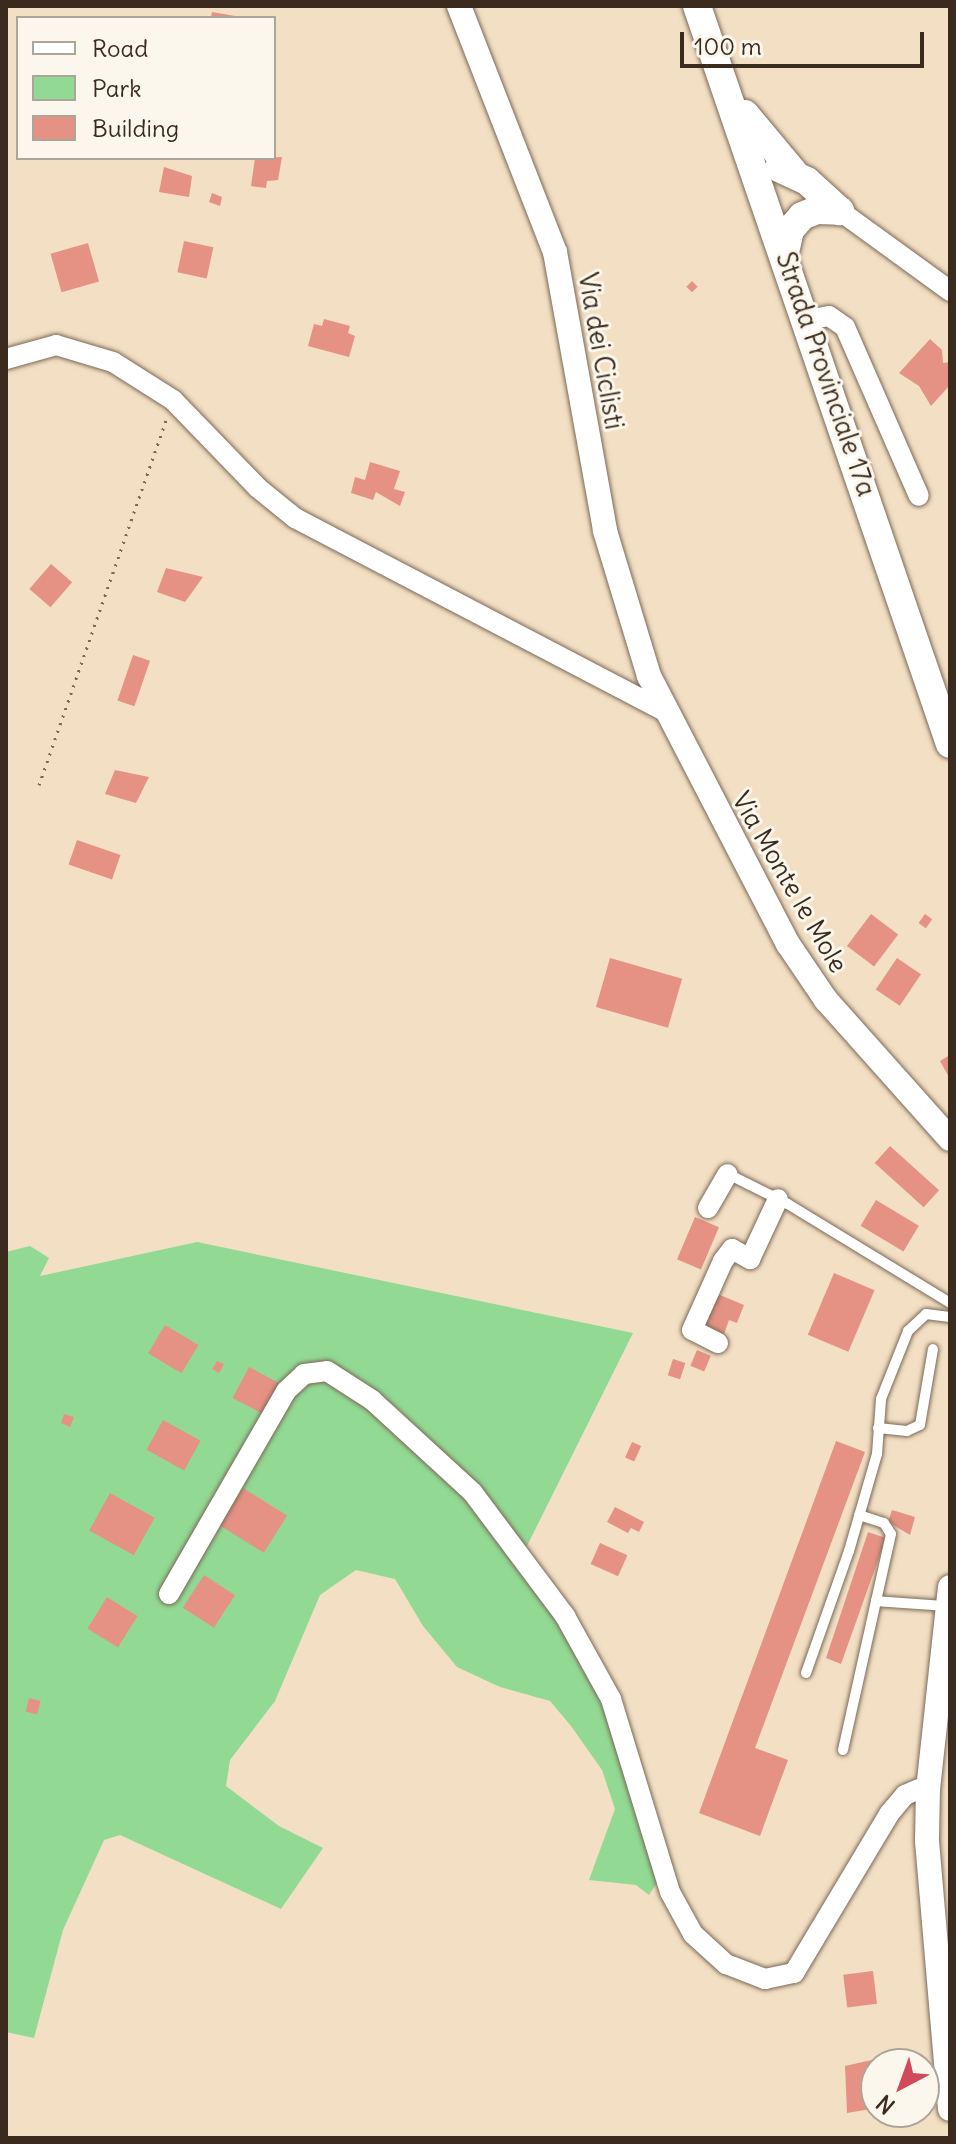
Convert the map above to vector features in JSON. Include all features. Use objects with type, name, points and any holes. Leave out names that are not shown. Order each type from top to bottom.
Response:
[{"type":"main road","name":"Strada Provinciale 17a","points":[[697,6],[785,252],[950,744]]},
{"type":"main road","points":[[731,97],[796,175],[840,211]]},
{"type":"main road","points":[[758,174],[778,168],[796,175]]},
{"type":"main road","points":[[758,174],[840,211]]},
{"type":"main road","points":[[785,252],[790,230],[802,216],[817,210],[840,211]]},
{"type":"street","name":"Via dei Ciclisti","points":[[459,6],[555,252],[613,566],[637,645],[666,712]]},
{"type":"street","points":[[840,211],[950,291]]},
{"type":"street","points":[[808,320],[834,317],[845,327],[919,496]]},
{"type":"street","points":[[6,359],[40,346],[69,346],[113,362],[173,400],[258,488],[295,518],[666,712]]},
{"type":"street","name":"Via Monte le Mole","points":[[666,712],[744,868],[810,978],[950,1139]]},
{"type":"street","points":[[708,1208],[728,1174]]},
{"type":"street","points":[[718,1343],[692,1330],[723,1261],[732,1249],[750,1259],[778,1199]]},
{"type":"street","points":[[169,1594],[286,1391],[304,1374],[327,1371],[372,1400],[473,1493],[573,1627],[615,1709],[670,1892],[693,1934],[726,1964],[765,1979],[794,1973],[889,1814],[905,1795],[928,1785]]},
{"type":"street","points":[[949,1597],[928,1785],[927,1841],[950,2109]]},
{"type":"lane","points":[[728,1174],[778,1199],[950,1303]]},
{"type":"lane","points":[[806,1673],[875,1462],[884,1390],[913,1323],[926,1314],[950,1317]]},
{"type":"lane","points":[[878,1428],[907,1431],[920,1425],[933,1349]]},
{"type":"lane","points":[[843,1750],[890,1531],[859,1515]]},
{"type":"lane","points":[[876,1601],[949,1597]]},
{"type":"path","points":[[39,785],[173,400]]},
{"type":"green space","points":[[197,1242],[633,1333],[520,1560],[606,1697],[660,1878],[649,1895],[636,1885],[589,1880],[615,1809],[602,1770],[571,1726],[550,1701],[500,1687],[457,1667],[423,1626],[395,1579],[356,1570],[320,1595],[275,1701],[230,1760],[226,1786],[279,1826],[323,1848],[281,1909],[120,1835],[104,1840],[63,1930],[34,2038],[6,2032],[6,1252],[30,1246],[49,1258],[40,1276]]},
{"type":"building","points":[[212,12],[235,16],[211,16]]},
{"type":"building","points":[[276,157],[282,157],[278,180],[267,181],[266,188],[251,186],[255,160],[276,160]]},
{"type":"building","points":[[164,167],[192,176],[189,197],[159,192]]},
{"type":"building","points":[[212,193],[222,197],[220,206],[209,202]]},
{"type":"building","points":[[184,241],[213,247],[207,279],[177,272]]},
{"type":"building","points":[[88,243],[99,281],[62,292],[51,254]]},
{"type":"building","points":[[692,281],[698,287],[692,292],[686,287]]},
{"type":"building","points":[[324,319],[350,326],[348,333],[355,336],[349,357],[308,346],[314,324],[322,326]]},
{"type":"building","points":[[930,339],[942,350],[943,363],[950,362],[950,385],[931,406],[919,386],[899,373]]},
{"type":"building","points":[[370,462],[400,471],[394,489],[405,492],[400,506],[376,492],[373,500],[351,493],[355,477],[365,480]]},
{"type":"building","points":[[51,564],[72,582],[50,607],[29,589]]},
{"type":"building","points":[[166,568],[203,577],[185,602],[157,592]]},
{"type":"building","points":[[133,655],[150,661],[134,706],[117,700]]},
{"type":"building","points":[[115,770],[149,777],[136,803],[105,794]]},
{"type":"building","points":[[77,840],[120,855],[112,880],[69,865]]},
{"type":"building","points":[[871,914],[898,934],[874,966],[847,946]]},
{"type":"building","points":[[925,914],[932,919],[926,928],[919,923]]},
{"type":"building","points":[[610,958],[682,979],[668,1028],[596,1007]]},
{"type":"building","points":[[897,958],[921,974],[900,1006],[876,990]]},
{"type":"building","points":[[950,1055],[950,1079],[940,1061]]},
{"type":"building","points":[[890,1146],[939,1190],[924,1207],[875,1163]]},
{"type":"building","points":[[876,1200],[919,1226],[903,1251],[861,1226]]},
{"type":"building","points":[[695,1217],[719,1227],[701,1270],[677,1259]]},
{"type":"building","points":[[834,1273],[875,1290],[848,1352],[808,1335]]},
{"type":"building","points":[[720,1295],[744,1305],[737,1323],[729,1320],[724,1334],[702,1325],[713,1298]]},
{"type":"building","points":[[165,1325],[198,1345],[181,1373],[148,1353]]},
{"type":"building","points":[[697,1350],[711,1356],[704,1372],[690,1366]]},
{"type":"building","points":[[673,1359],[685,1363],[680,1379],[668,1375]]},
{"type":"building","points":[[217,1361],[224,1364],[219,1373],[212,1369]]},
{"type":"building","points":[[249,1367],[279,1383],[263,1414],[233,1398]]},
{"type":"building","points":[[64,1414],[74,1417],[70,1427],[61,1423]]},
{"type":"building","points":[[163,1420],[201,1441],[184,1471],[147,1450]]},
{"type":"building","points":[[836,1441],[865,1452],[755,1748],[788,1760],[760,1836],[699,1813]]},
{"type":"building","points":[[632,1442],[641,1446],[634,1462],[625,1458]]},
{"type":"building","points":[[243,1488],[287,1516],[264,1553],[220,1525]]},
{"type":"building","points":[[110,1493],[155,1518],[134,1555],[89,1531]]},
{"type":"building","points":[[615,1507],[644,1522],[639,1532],[631,1528],[628,1533],[607,1522]]},
{"type":"building","points":[[892,1510],[915,1517],[910,1535],[888,1522]]},
{"type":"building","points":[[868,1532],[886,1538],[841,1664],[826,1658]]},
{"type":"building","points":[[600,1543],[627,1555],[618,1576],[591,1564]]},
{"type":"building","points":[[204,1575],[235,1595],[214,1628],[183,1608]]},
{"type":"building","points":[[107,1597],[138,1616],[118,1647],[87,1628]]},
{"type":"building","points":[[29,1698],[41,1701],[37,1714],[26,1712]]},
{"type":"building","points":[[873,1971],[877,2004],[847,2007],[843,1975]]},
{"type":"building","points":[[860,2063],[860,2111],[847,2113],[845,2066]]}]
